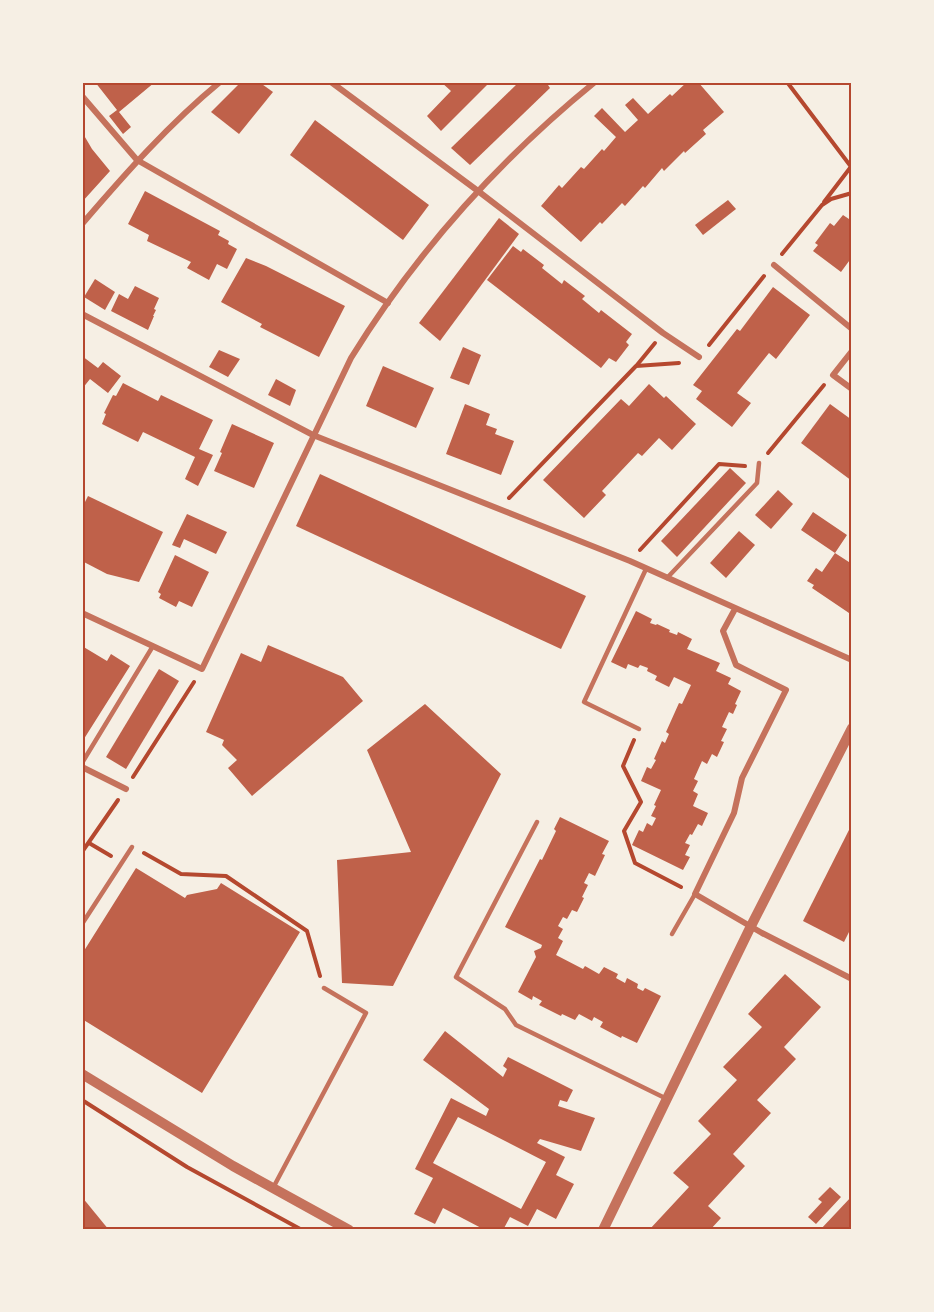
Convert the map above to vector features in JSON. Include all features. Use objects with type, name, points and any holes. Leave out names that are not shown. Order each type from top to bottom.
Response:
[{"type":"street","points":[[82,224],[137,160],[220,82]]},
{"type":"street","points":[[331,82],[663,333],[699,357]]},
{"type":"street","points":[[82,613],[202,669],[351,358],[388,303],[478,191],[552,118],[593,83]]},
{"type":"street","points":[[82,96],[137,160],[388,303]]},
{"type":"street","points":[[774,264],[852,329]]},
{"type":"street","points":[[82,314],[313,435],[630,561],[852,660]]},
{"type":"street","points":[[852,351],[833,375],[852,389]]},
{"type":"street","points":[[735,609],[723,631],[736,665],[786,690],[742,778],[734,813],[695,894],[762,933],[852,979]]},
{"type":"street","points":[[603,1230],[751,926],[852,728]]},
{"type":"street","points":[[82,765],[126,789]]},
{"type":"street","points":[[82,1074],[233,1166],[349,1230]]},
{"type":"lane","points":[[667,578],[757,483],[759,463]]},
{"type":"lane","points":[[639,729],[584,702],[646,569]]},
{"type":"lane","points":[[82,765],[153,646]]},
{"type":"lane","points":[[537,822],[456,976],[505,1009],[516,1024],[667,1099]]},
{"type":"lane","points":[[82,924],[132,846]]},
{"type":"lane","points":[[672,934],[695,894]]},
{"type":"lane","points":[[273,1188],[366,1013],[324,988]]},
{"type":"path","points":[[788,82],[851,168],[822,205]]},
{"type":"path","points":[[636,366],[663,333]]},
{"type":"path","points":[[630,561],[719,464],[752,466],[759,463],[833,375]]},
{"type":"path","points":[[82,852],[126,789],[202,669]]},
{"type":"path","points":[[639,729],[623,766],[641,802],[624,831],[635,863],[695,894]]},
{"type":"path","points":[[88,843],[122,863]]},
{"type":"path","points":[[132,846],[182,874],[226,876],[307,932],[324,988]]},
{"type":"path","points":[[82,1100],[187,1167],[302,1230]]},
{"type":"building","points":[[95,82],[155,82],[119,112],[131,127],[123,134],[109,116],[117,110]]},
{"type":"building","points":[[241,82],[259,82],[273,92],[239,134],[211,112]]},
{"type":"building","points":[[441,82],[490,82],[441,131],[427,116],[451,91]]},
{"type":"building","points":[[519,82],[546,82],[550,88],[470,165],[451,148]]},
{"type":"building","points":[[687,82],[698,82],[724,112],[703,130],[706,134],[664,171],[662,168],[645,188],[643,186],[625,206],[622,203],[581,242],[541,206],[559,185],[562,188],[581,167],[584,169],[616,137],[594,116],[602,108],[625,132],[638,120],[625,105],[633,98],[648,114]]},
{"type":"building","points":[[315,120],[429,205],[403,240],[290,155]]},
{"type":"building","points":[[82,132],[110,171],[82,202]]},
{"type":"building","points":[[145,191],[220,231],[218,235],[237,249],[227,269],[217,264],[209,280],[187,268],[191,262],[147,241],[149,235],[128,224]]},
{"type":"building","points":[[728,200],[736,209],[703,235],[695,225]]},
{"type":"building","points":[[843,215],[852,221],[852,257],[841,272],[813,251],[818,245],[815,243],[830,223],[834,226]]},
{"type":"building","points":[[499,218],[519,234],[440,341],[419,323]]},
{"type":"building","points":[[513,246],[521,252],[523,249],[544,265],[542,268],[562,284],[564,280],[585,296],[582,299],[599,313],[601,310],[632,334],[626,342],[629,345],[616,362],[609,358],[601,368],[487,280]]},
{"type":"building","points":[[246,258],[345,306],[319,357],[260,327],[262,324],[221,302]]},
{"type":"building","points":[[95,279],[115,292],[105,310],[84,297]]},
{"type":"building","points":[[135,286],[159,298],[148,330],[111,311],[119,294],[128,299]]},
{"type":"building","points":[[773,287],[810,315],[776,359],[769,353],[737,393],[751,403],[732,427],[696,399],[702,391],[693,385],[737,329],[740,331]]},
{"type":"building","points":[[463,347],[481,355],[469,385],[450,378]]},
{"type":"building","points":[[219,350],[240,359],[228,377],[209,367]]},
{"type":"building","points":[[82,356],[98,368],[103,362],[121,376],[108,393],[90,379],[82,389]]},
{"type":"building","points":[[383,366],[434,388],[416,428],[366,406]]},
{"type":"building","points":[[276,379],[296,390],[290,406],[268,395]]},
{"type":"building","points":[[123,383],[158,401],[161,395],[213,420],[199,449],[213,455],[198,486],[185,479],[195,457],[143,432],[138,442],[102,424],[106,414],[104,413],[113,395],[116,396]]},
{"type":"building","points":[[649,384],[664,398],[666,396],[696,424],[672,450],[659,438],[642,456],[638,453],[602,491],[606,495],[584,518],[543,480],[621,399],[629,406]]},
{"type":"building","points":[[465,404],[490,414],[486,425],[497,429],[495,434],[514,441],[501,475],[446,454]]},
{"type":"building","points":[[830,404],[852,420],[852,481],[801,443]]},
{"type":"building","points":[[232,424],[274,443],[254,488],[214,471]]},
{"type":"building","points":[[730,468],[746,483],[677,557],[661,541]]},
{"type":"building","points":[[320,474],[586,596],[561,649],[296,526]]},
{"type":"building","points":[[778,490],[793,504],[771,529],[755,515]]},
{"type":"building","points":[[88,496],[163,532],[139,582],[107,574],[82,561],[82,508]]},
{"type":"building","points":[[813,512],[847,535],[835,553],[801,530]]},
{"type":"building","points":[[187,514],[227,532],[216,554],[184,539],[180,548],[172,545]]},
{"type":"building","points":[[739,531],[755,545],[726,578],[710,563]]},
{"type":"building","points":[[835,553],[852,564],[852,608],[849,613],[812,588],[814,585],[807,581],[816,568],[822,572]]},
{"type":"building","points":[[175,555],[209,572],[192,607],[179,601],[176,607],[159,598],[161,594],[158,592]]},
{"type":"building","points":[[636,611],[652,619],[650,623],[692,639],[687,649],[720,663],[716,671],[731,678],[728,684],[741,691],[733,714],[729,712],[722,727],[727,729],[717,757],[712,754],[707,764],[702,761],[694,779],[698,781],[693,791],[698,794],[693,806],[708,813],[702,826],[698,824],[685,843],[690,845],[685,855],[690,857],[683,870],[632,845],[639,830],[643,832],[647,823],[652,826],[656,818],[651,816],[661,790],[641,781],[647,767],[651,769],[656,760],[654,759],[662,741],[665,743],[669,734],[666,732],[679,703],[682,704],[691,685],[674,677],[669,687],[655,680],[657,676],[647,671],[648,668],[640,665],[638,668],[628,664],[626,669],[611,662]]},
{"type":"building","points":[[268,645],[343,677],[363,701],[252,796],[228,768],[237,760],[222,745],[224,740],[206,732],[241,653],[261,662]]},
{"type":"building","points":[[82,646],[107,661],[111,654],[130,666],[82,742]]},
{"type":"building","points":[[159,669],[179,681],[126,769],[106,757]]},
{"type":"building","points":[[425,704],[501,774],[393,986],[342,983],[337,860],[411,852],[367,750]]},
{"type":"building","points":[[560,817],[609,841],[595,876],[589,873],[584,883],[588,885],[577,912],[572,910],[567,919],[563,917],[558,926],[563,929],[558,938],[563,941],[556,955],[583,969],[585,966],[599,974],[604,967],[618,974],[616,978],[625,983],[627,978],[638,984],[637,988],[643,991],[645,988],[661,996],[637,1043],[600,1027],[603,1022],[594,1017],[592,1021],[579,1014],[575,1020],[562,1014],[561,1016],[539,1005],[542,1001],[533,996],[532,1000],[518,992],[536,957],[534,951],[542,945],[505,927],[540,859],[542,860]]},
{"type":"building","points":[[852,824],[852,926],[844,942],[803,921]]},
{"type":"building","points":[[136,868],[185,898],[187,895],[217,889],[221,883],[300,932],[202,1093],[82,1019],[82,954]]},
{"type":"building","points":[[785,974],[821,1007],[784,1047],[796,1059],[757,1100],[771,1113],[733,1154],[745,1166],[708,1206],[721,1218],[710,1230],[649,1230],[689,1187],[673,1173],[711,1134],[698,1121],[737,1080],[723,1067],[762,1027],[748,1014]]},
{"type":"building","points":[[445,1031],[503,1077],[507,1069],[503,1066],[508,1057],[573,1090],[567,1102],[560,1100],[558,1106],[595,1118],[581,1151],[540,1139],[537,1143],[565,1157],[556,1175],[574,1184],[556,1219],[537,1209],[528,1226],[510,1217],[503,1230],[485,1230],[443,1208],[435,1224],[414,1214],[433,1178],[415,1169],[451,1098],[486,1116],[489,1109],[423,1060]],"holes":[[[458,1117],[546,1162],[521,1209],[433,1163]]]},
{"type":"building","points":[[830,1187],[841,1197],[816,1224],[808,1217],[822,1202],[818,1199]]},
{"type":"building","points":[[852,1196],[852,1227],[849,1230],[820,1230]]},
{"type":"building","points":[[82,1197],[109,1230],[82,1230]]}]
